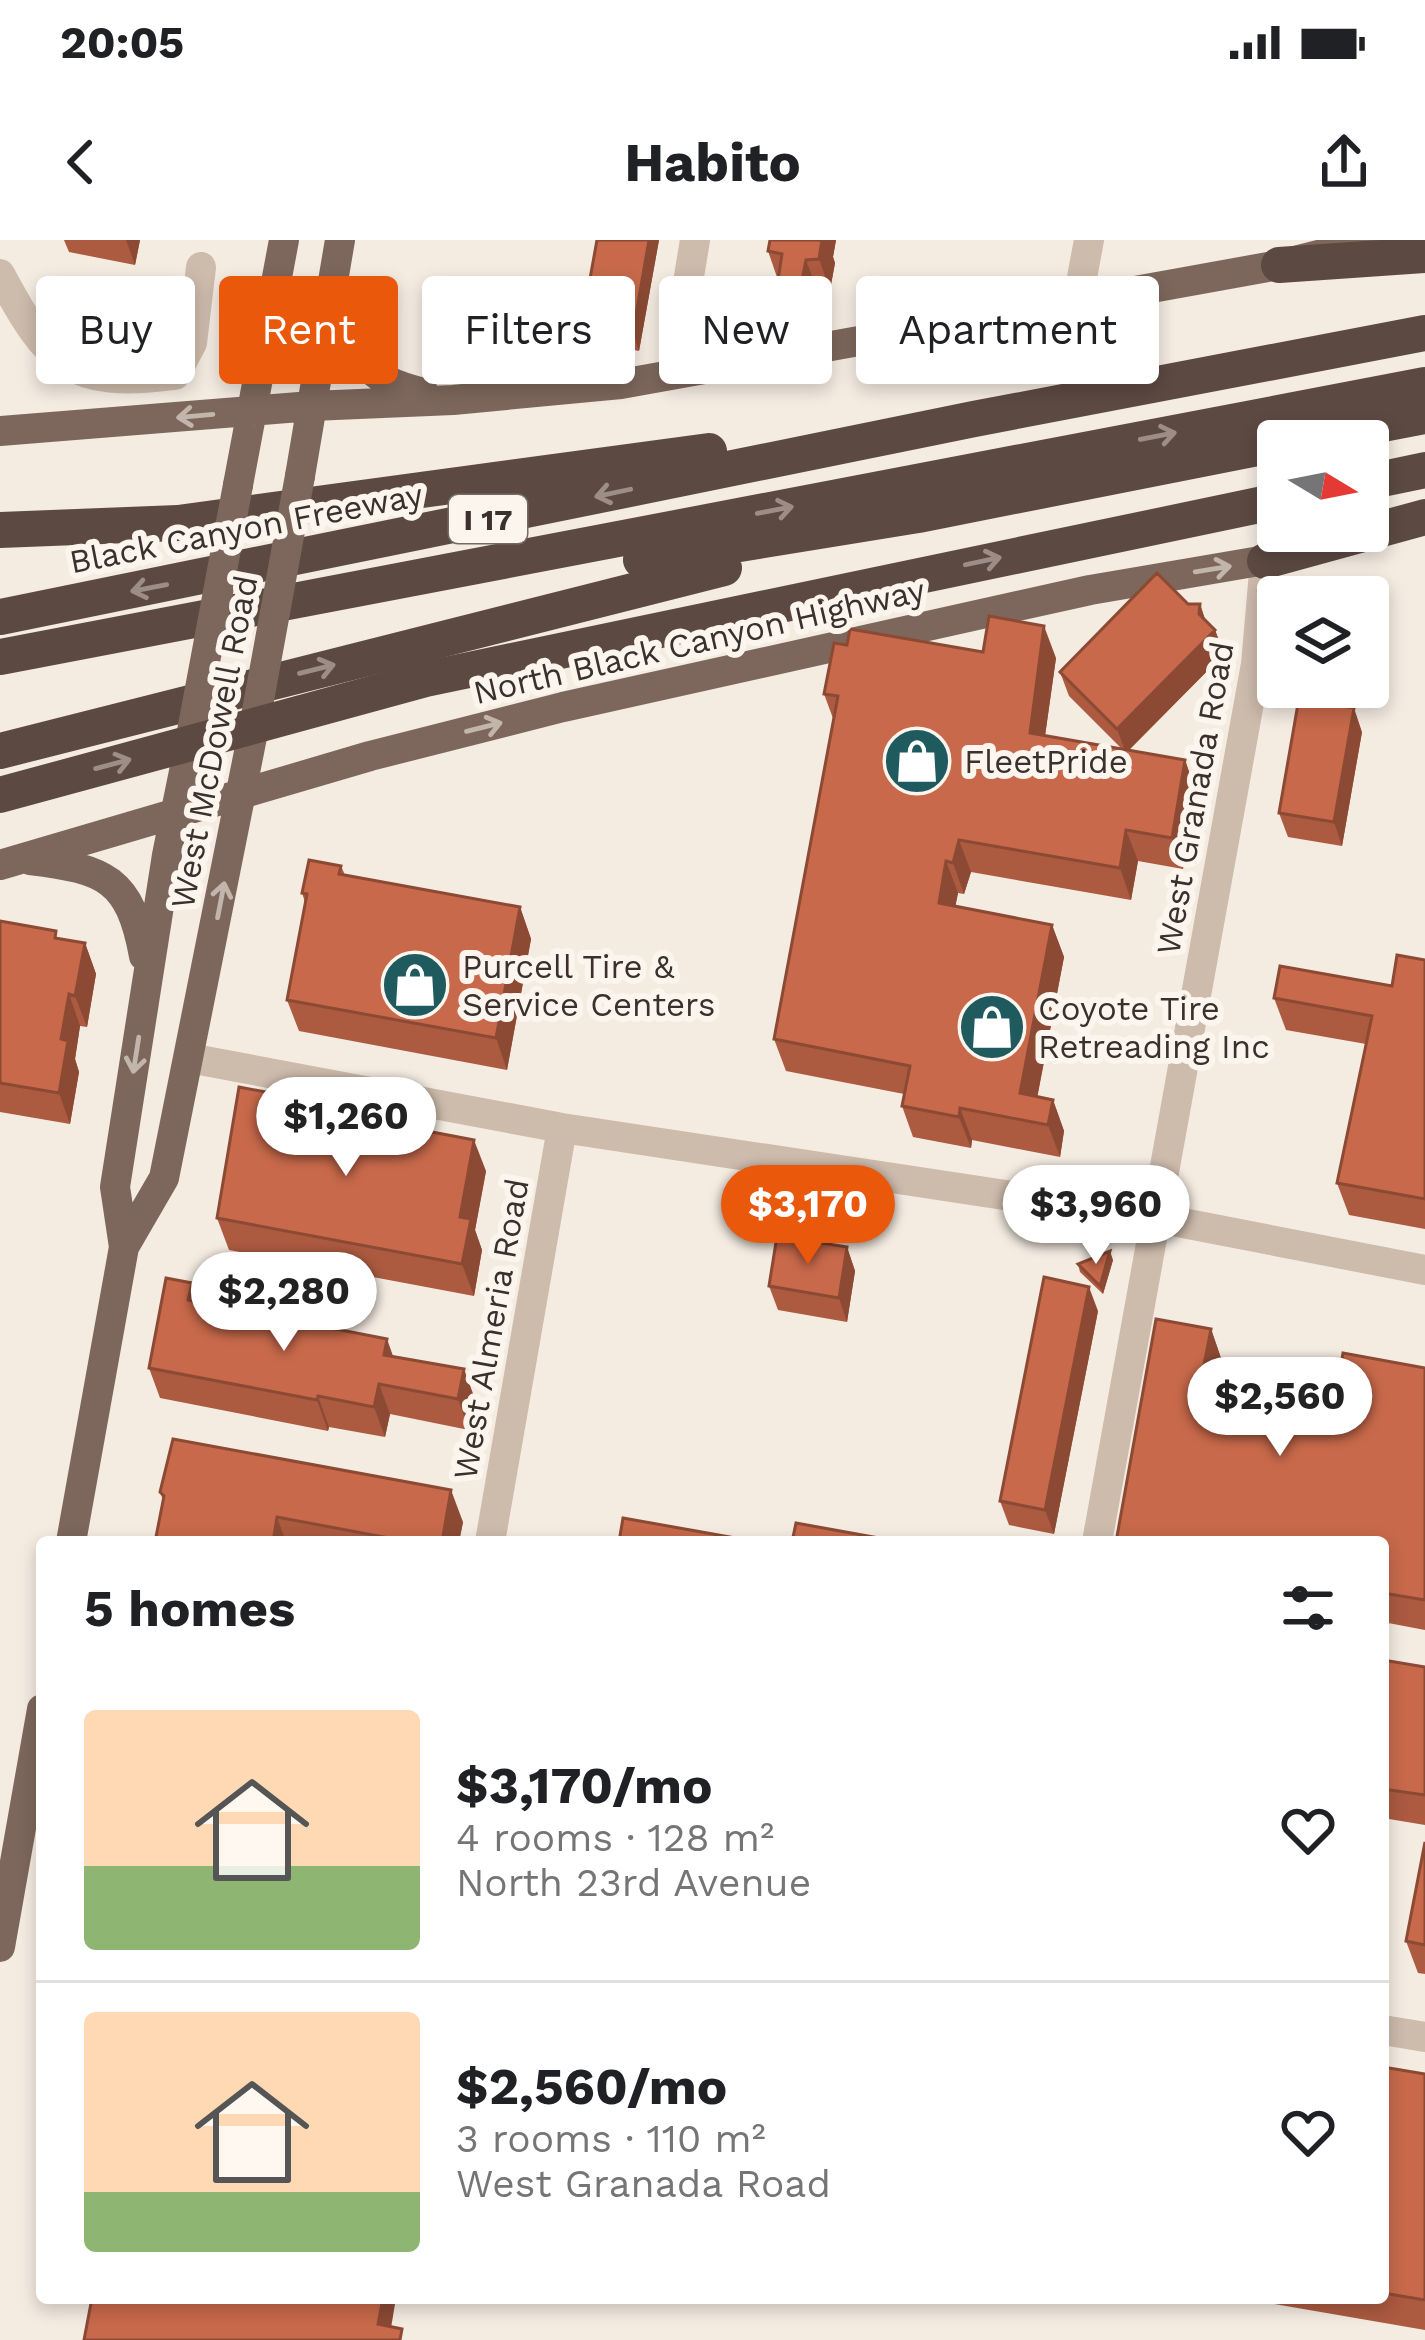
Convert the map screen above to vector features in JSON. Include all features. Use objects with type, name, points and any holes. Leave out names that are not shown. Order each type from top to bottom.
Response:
[{"type":"highway","points":[[1279,266],[1425,255]]},
{"type":"highway","name":"Black Canyon Freeway","points":[[0,617],[974,419],[1425,333]]},
{"type":"highway","points":[[0,658],[1425,385]]},
{"type":"highway","points":[[1389,423],[1425,416]]},
{"type":"highway","points":[[0,530],[178,523],[974,419]]},
{"type":"highway","name":"I 17","points":[[0,677],[918,515],[1257,448]]},
{"type":"highway","points":[[1389,478],[1425,470]]},
{"type":"highway","points":[[0,795],[426,679],[1257,505]]},
{"type":"highway","points":[[0,751],[763,559],[918,515]]},
{"type":"highway","points":[[1264,561],[1425,517]]},
{"type":"main road","name":"West McDowell Road","points":[[72,1536],[124,1247],[115,1187],[174,815],[284,240]]},
{"type":"main road","name":"West McDowell Road","points":[[335,276],[340,240]]},
{"type":"main road","points":[[1159,286],[1279,266],[1377,240]]},
{"type":"main road","points":[[0,431],[312,406],[453,400],[659,376]]},
{"type":"main road","name":"West McDowell Road","points":[[124,1247],[164,1178],[242,796],[316,384]]},
{"type":"main road","points":[[397,384],[453,400]]},
{"type":"main road","name":"North Black Canyon Highway","points":[[9,862],[370,756],[563,707],[1090,590],[1425,531]]},
{"type":"main road","points":[[9,862],[83,869],[122,891],[139,920],[148,978]]},
{"type":"main road","points":[[0,1942],[36,1784]]},
{"type":"street","points":[[689,276],[695,240]]},
{"type":"street","points":[[1082,276],[1089,240]]},
{"type":"street","points":[[0,274],[31,332],[55,357],[80,371],[136,380],[175,375],[192,343],[201,267]]},
{"type":"street","name":"West Granada Road","points":[[1098,1536],[1256,664],[1264,561]]},
{"type":"street","points":[[189,1058],[562,1128],[1156,1218],[1425,1270]]},
{"type":"street","name":"West Almeria Road","points":[[491,1536],[562,1128]]},
{"type":"street","points":[[1389,2031],[1425,2037]]},
{"type":"building","points":[[597,240],[649,240],[635,320],[635,276],[590,276]]},
{"type":"building","points":[[770,240],[822,240],[819,259],[806,260],[803,276],[779,276],[782,254],[768,251]]},
{"type":"building","points":[[1157,573],[1188,604],[1200,604],[1199,614],[1215,630],[1117,729],[1060,672]]},
{"type":"building","points":[[989,616],[1044,626],[1030,733],[1185,760],[1172,838],[1126,830],[1120,868],[959,840],[953,863],[946,861],[939,903],[1052,925],[1020,1093],[1053,1100],[1048,1125],[960,1108],[959,1117],[902,1106],[910,1066],[774,1039],[838,696],[824,694],[834,643],[847,645],[850,629],[983,652]]},
{"type":"building","points":[[1297,708],[1354,708],[1334,822],[1279,813]]},
{"type":"building","name":"Purcell Tire & Service Centers","points":[[309,860],[341,866],[339,874],[520,907],[496,1038],[287,1000]]},
{"type":"building","points":[[0,921],[56,931],[55,938],[85,943],[61,1039],[68,1041],[59,1093],[0,1083]]},
{"type":"building","points":[[1397,955],[1425,960],[1425,1199],[1337,1183],[1372,1016],[1274,998],[1280,966],[1392,986]]},
{"type":"building","points":[[239,1087],[292,1097],[290,1105],[474,1140],[460,1217],[471,1219],[462,1264],[217,1218]]},
{"type":"building","points":[[777,1236],[847,1247],[839,1298],[769,1286]]},
{"type":"building","points":[[1110,1251],[1100,1286],[1078,1264]]},
{"type":"building","points":[[1044,1277],[1089,1287],[1045,1510],[1000,1501]]},
{"type":"building","points":[[166,1278],[192,1283],[188,1300],[387,1339],[384,1355],[464,1369],[458,1399],[379,1384],[374,1407],[149,1368]]},
{"type":"building","points":[[1156,1319],[1211,1329],[1202,1375],[1335,1399],[1343,1353],[1425,1368],[1425,1600],[1389,1594],[1389,1536],[1117,1536]]},
{"type":"building","points":[[173,1439],[451,1490],[443,1536],[378,1536],[277,1517],[274,1536],[156,1536],[164,1496],[160,1492]]},
{"type":"building","points":[[623,1518],[724,1536],[620,1536]]},
{"type":"building","points":[[796,1523],[868,1536],[793,1536]]},
{"type":"building","points":[[1389,1661],[1425,1667],[1425,1795],[1389,1790]]},
{"type":"building","points":[[1425,1842],[1425,1945],[1406,1941]]},
{"type":"building","points":[[1389,2068],[1425,2074],[1425,2300],[1389,2294]]},
{"type":"building","points":[[91,2304],[382,2304],[378,2324],[402,2329],[400,2340],[84,2340]]},
{"type":"place","name":"FleetPride","points":[[917,761]]},
{"type":"place","name":"Purcell Tire & Service Centers","points":[[415,985]]},
{"type":"place","name":"Coyote Tire Retreading Inc","points":[[992,1027]]}]
